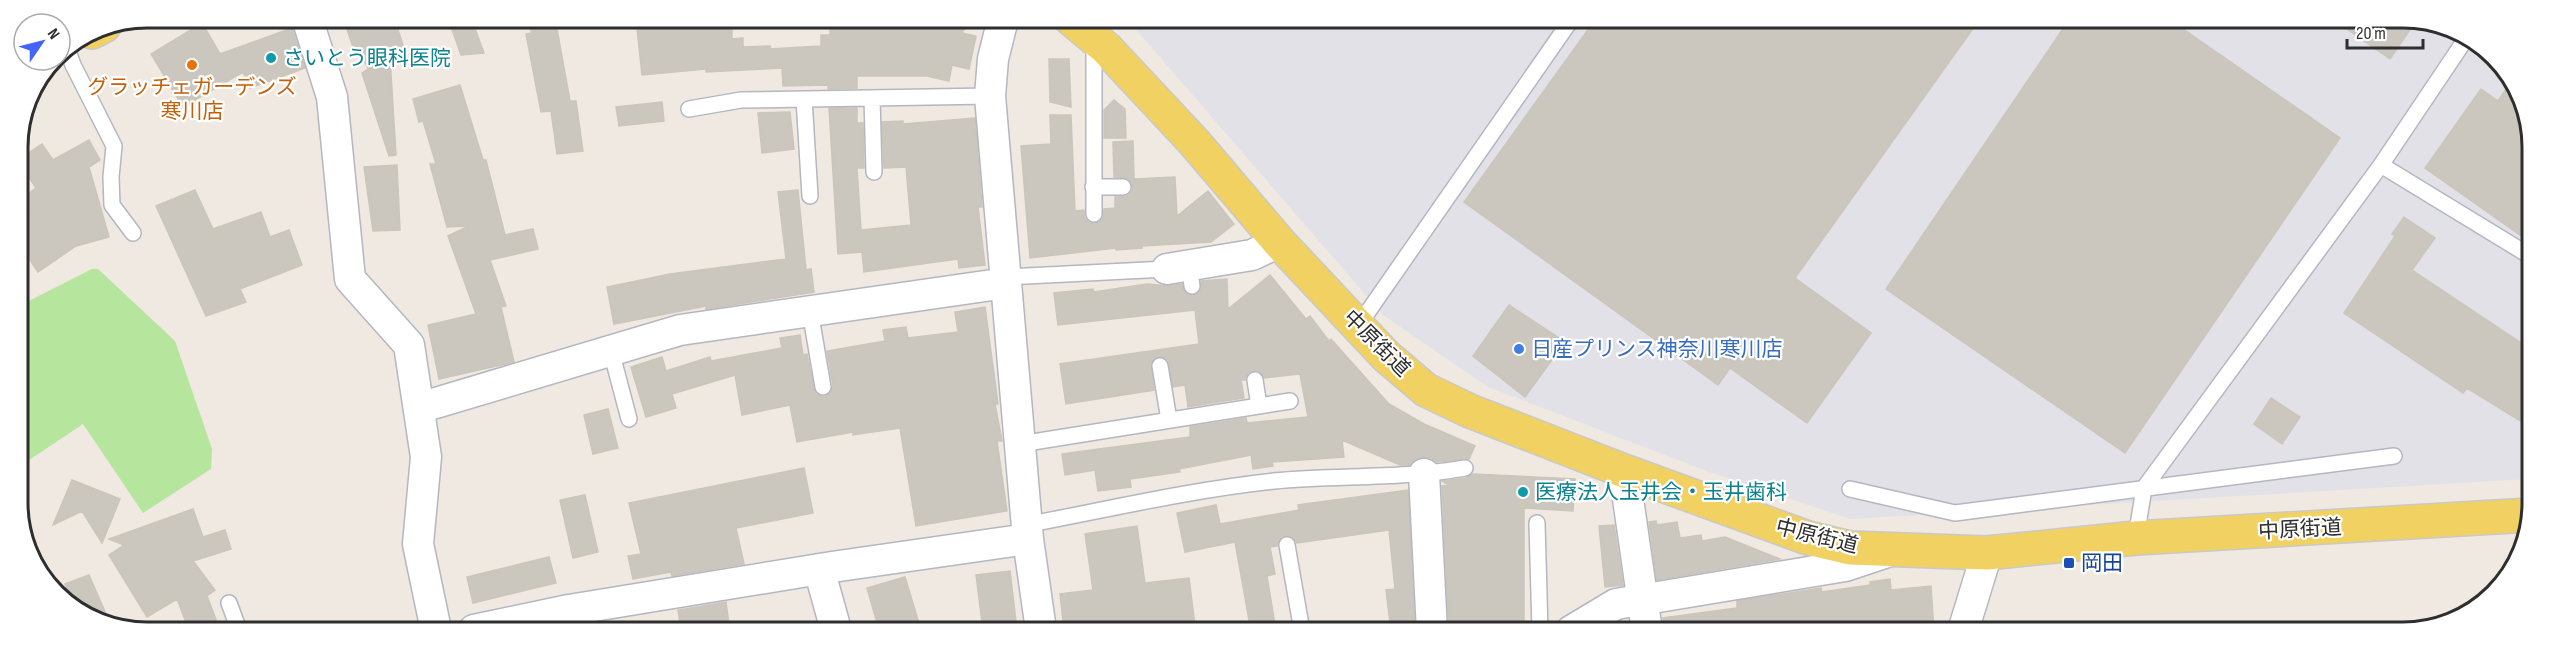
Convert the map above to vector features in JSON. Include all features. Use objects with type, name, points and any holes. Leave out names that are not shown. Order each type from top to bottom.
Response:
[{"type":"main road","name":"中原街道","points":[[1083,29],[1106,48],[1194,142],[1279,242],[1386,356],[1426,390],[1470,411],[1624,471],[1808,538],[1850,548],[1987,553],[2136,538],[2521,516]]},
{"type":"street","points":[[311,29],[332,97],[350,279],[409,345],[426,458],[418,544],[434,622]]},
{"type":"street","points":[[1000,29],[993,59],[990,96],[1027,532],[1040,622]]},
{"type":"street","points":[[1182,274],[1252,255],[1279,242]]},
{"type":"street","points":[[419,408],[680,330],[1006,280]]},
{"type":"street","points":[[1624,471],[1645,621]]},
{"type":"street","points":[[1424,474],[1432,621]]},
{"type":"street","points":[[553,622],[819,569],[1027,532]]},
{"type":"street","points":[[1587,621],[1616,604],[1845,566],[1890,551]]},
{"type":"street","points":[[1966,621],[1987,553]]},
{"type":"street","points":[[819,569],[834,622]]},
{"type":"lane","points":[[1358,326],[1564,28]]},
{"type":"lane","points":[[1082,29],[1094,186],[1094,214]]},
{"type":"lane","points":[[2136,538],[2144,488],[2381,165],[2462,44]]},
{"type":"lane","points":[[72,62],[114,146],[111,177],[112,205],[132,232]]},
{"type":"lane","points":[[688,109],[741,100],[990,96]]},
{"type":"lane","points":[[872,98],[874,172]]},
{"type":"lane","points":[[804,99],[810,196]]},
{"type":"lane","points":[[2381,165],[2522,251]]},
{"type":"lane","points":[[1094,186],[1124,187]]},
{"type":"lane","points":[[1006,280],[1182,274]]},
{"type":"lane","points":[[810,311],[823,387]]},
{"type":"lane","points":[[610,351],[629,419]]},
{"type":"lane","points":[[1160,366],[1168,420]]},
{"type":"lane","points":[[1255,380],[1259,405]]},
{"type":"lane","points":[[1020,444],[1290,400]]},
{"type":"lane","points":[[1850,489],[1955,513],[2394,456]]},
{"type":"lane","points":[[1027,532],[1218,488],[1276,481],[1424,474],[1465,468]]},
{"type":"lane","points":[[1537,523],[1540,621]]},
{"type":"lane","points":[[1287,544],[1300,621]]},
{"type":"lane","points":[[229,603],[236,622]]},
{"type":"shaded area","points":[[2404,28],[2442,35],[2463,44],[2488,63],[2507,88],[2520,124],[2522,147],[2522,479],[1850,519],[1709,472],[1488,387],[1383,315],[1134,29]]},
{"type":"green space","points":[[92,269],[98,269],[175,341],[212,449],[211,469],[143,513],[83,424],[28,461],[29,301]]},
{"type":"building","points":[[1589,28],[1973,28],[1795,278],[1871,333],[1807,423],[1730,368],[1718,385],[1464,202]]},
{"type":"building","points":[[2063,28],[2182,28],[2340,138],[2125,453],[1886,289]]},
{"type":"building","points":[[2346,28],[2411,29],[2390,59]]},
{"type":"building","points":[[192,29],[205,29],[220,54],[292,29],[305,68],[250,88],[243,72],[183,107],[151,54]]},
{"type":"building","points":[[347,29],[398,29],[406,54],[390,57],[396,155],[389,156],[362,73],[368,69],[358,48],[354,50]]},
{"type":"building","points":[[452,29],[475,29],[484,53],[461,55]]},
{"type":"building","points":[[530,29],[557,29],[570,101],[576,101],[583,151],[557,154],[551,111],[541,112],[526,34],[532,33]]},
{"type":"building","points":[[637,29],[732,29],[732,39],[743,38],[743,47],[770,46],[770,49],[821,46],[821,35],[830,35],[830,29],[964,29],[962,33],[976,36],[969,69],[952,65],[949,81],[927,76],[857,76],[857,88],[828,89],[828,85],[783,86],[782,68],[706,72],[706,69],[642,75]]},
{"type":"building","points":[[1049,59],[1069,59],[1071,107],[1050,102]]},
{"type":"building","points":[[460,85],[483,160],[486,160],[505,235],[533,229],[538,249],[490,260],[506,306],[501,307],[514,362],[439,379],[428,325],[476,314],[448,236],[469,226],[447,227],[430,164],[436,164],[423,121],[419,122],[413,99]]},
{"type":"building","points":[[2507,88],[2520,124],[2522,236],[2425,168],[2481,89],[2498,101]]},
{"type":"building","points":[[1114,100],[1125,109],[1126,138],[1104,138],[1104,110]]},
{"type":"building","points":[[662,102],[664,121],[619,126],[616,107]]},
{"type":"building","points":[[829,108],[857,108],[857,123],[863,123],[864,168],[857,168],[861,230],[911,225],[906,167],[884,168],[882,122],[903,121],[903,124],[975,118],[982,207],[978,207],[985,265],[959,268],[958,259],[864,272],[862,252],[838,254]]},
{"type":"building","points":[[790,112],[794,149],[762,153],[758,113]]},
{"type":"building","points":[[1050,115],[1071,115],[1075,211],[1084,210],[1085,218],[1089,222],[1099,222],[1103,218],[1104,209],[1115,208],[1115,197],[1127,196],[1132,191],[1132,183],[1128,179],[1114,177],[1113,142],[1133,141],[1134,179],[1175,177],[1177,216],[1208,191],[1234,224],[1211,242],[1142,246],[1142,248],[1116,250],[1116,248],[1030,258],[1021,146],[1051,144]]},
{"type":"building","points":[[89,140],[100,160],[89,167],[109,237],[76,246],[38,272],[29,258],[29,193],[36,188],[29,177],[29,153],[42,144],[53,160]]},
{"type":"building","points":[[397,165],[400,230],[373,231],[364,167]]},
{"type":"building","points":[[195,190],[213,229],[261,212],[270,237],[289,230],[302,265],[240,289],[246,302],[206,316],[156,206]]},
{"type":"building","points":[[798,190],[806,270],[811,269],[814,292],[706,309],[706,306],[614,324],[607,287],[670,274],[786,259],[778,192]]},
{"type":"building","points":[[2404,217],[2435,238],[2412,270],[2522,344],[2522,422],[2467,388],[2463,393],[2344,313],[2395,236],[2392,234]]},
{"type":"building","points":[[1270,275],[1306,319],[1310,316],[1329,341],[1331,339],[1389,404],[1424,424],[1475,446],[1469,459],[1436,462],[1431,458],[1423,457],[1415,459],[1410,465],[1400,465],[1342,440],[1344,457],[1272,462],[1273,466],[1253,469],[1251,455],[1179,469],[1180,472],[1130,479],[1131,487],[1098,491],[1095,470],[1065,475],[1062,454],[1190,437],[1190,427],[1246,418],[1247,423],[1308,417],[1300,374],[1264,378],[1259,371],[1253,371],[1248,373],[1245,380],[1241,380],[1244,398],[1188,407],[1185,385],[1173,387],[1168,360],[1159,356],[1151,363],[1154,390],[1066,404],[1060,364],[1199,344],[1195,310],[1058,325],[1054,293],[1093,289],[1094,292],[1147,284],[1169,286],[1182,284],[1185,292],[1193,296],[1201,290],[1201,281],[1227,279],[1228,309]]},
{"type":"building","name":"日産プリンス神奈川寒川店","points":[[1509,305],[1565,342],[1525,397],[1473,356]]},
{"type":"building","points":[[985,307],[998,404],[995,404],[1002,441],[997,441],[1007,511],[916,526],[900,428],[853,435],[853,432],[797,442],[790,405],[742,415],[735,375],[672,394],[676,408],[646,417],[631,367],[662,357],[666,371],[710,357],[711,361],[782,348],[780,338],[800,335],[803,355],[807,354],[814,389],[816,394],[824,397],[830,394],[833,386],[827,351],[885,341],[883,330],[906,327],[908,338],[958,332],[955,312]]},
{"type":"building","points":[[2271,398],[2300,417],[2282,444],[2254,424]]},
{"type":"building","points":[[608,409],[618,448],[593,454],[584,415]]},
{"type":"building","points":[[804,468],[813,513],[736,528],[744,564],[672,576],[671,572],[633,579],[628,556],[641,554],[629,503]]},
{"type":"building","points":[[1473,474],[1575,479],[1573,511],[1524,508],[1524,621],[1449,621],[1442,486],[1448,485],[1442,481],[1466,478]]},
{"type":"building","points":[[72,480],[120,499],[102,543],[82,511],[53,525]]},
{"type":"building","points":[[1408,490],[1415,621],[1390,621],[1386,590],[1395,589],[1389,530],[1297,543],[1291,536],[1281,537],[1277,546],[1270,547],[1275,574],[1267,576],[1274,622],[1249,622],[1235,542],[1185,552],[1177,513],[1216,505],[1220,524],[1299,510],[1298,505]]},
{"type":"building","points":[[585,495],[598,552],[573,558],[560,500]]},
{"type":"building","points":[[193,509],[203,537],[225,530],[231,549],[193,561],[215,590],[207,596],[217,622],[186,622],[177,599],[147,617],[109,555],[124,545],[109,539]]},
{"type":"building","points":[[1656,521],[1657,525],[1677,522],[1680,538],[1701,535],[1702,541],[1725,537],[1780,559],[1657,580],[1649,522]]},
{"type":"building","points":[[1614,525],[1623,585],[1605,587],[1599,526]]},
{"type":"building","points":[[1137,526],[1145,583],[1189,578],[1195,622],[1063,622],[1060,594],[1093,590],[1085,534]]},
{"type":"building","points":[[549,557],[556,583],[473,603],[467,577]]},
{"type":"building","points":[[1010,571],[1016,622],[982,622],[976,575]]},
{"type":"building","points":[[89,575],[106,614],[75,597],[67,591],[65,584]]},
{"type":"building","points":[[905,577],[918,622],[877,622],[867,588]]},
{"type":"building","points":[[1890,579],[1891,590],[1931,586],[1933,621],[1663,621],[1663,618],[1737,608],[1737,601],[1821,588],[1822,592],[1870,585],[1870,582]]},
{"type":"building","points":[[726,602],[729,622],[680,622],[678,610]]},
{"type":"place","name":"さいとう眼科医院","points":[[271,58]]},
{"type":"place","name":"グラッチェガーデンズ 寒川店","points":[[192,65]]},
{"type":"place","name":"日産プリンス神奈川寒川店","points":[[1519,349]]},
{"type":"place","name":"医療法人玉井会・玉井歯科","points":[[1523,492]]},
{"type":"place","name":"岡田","points":[[2069,563]]}]
